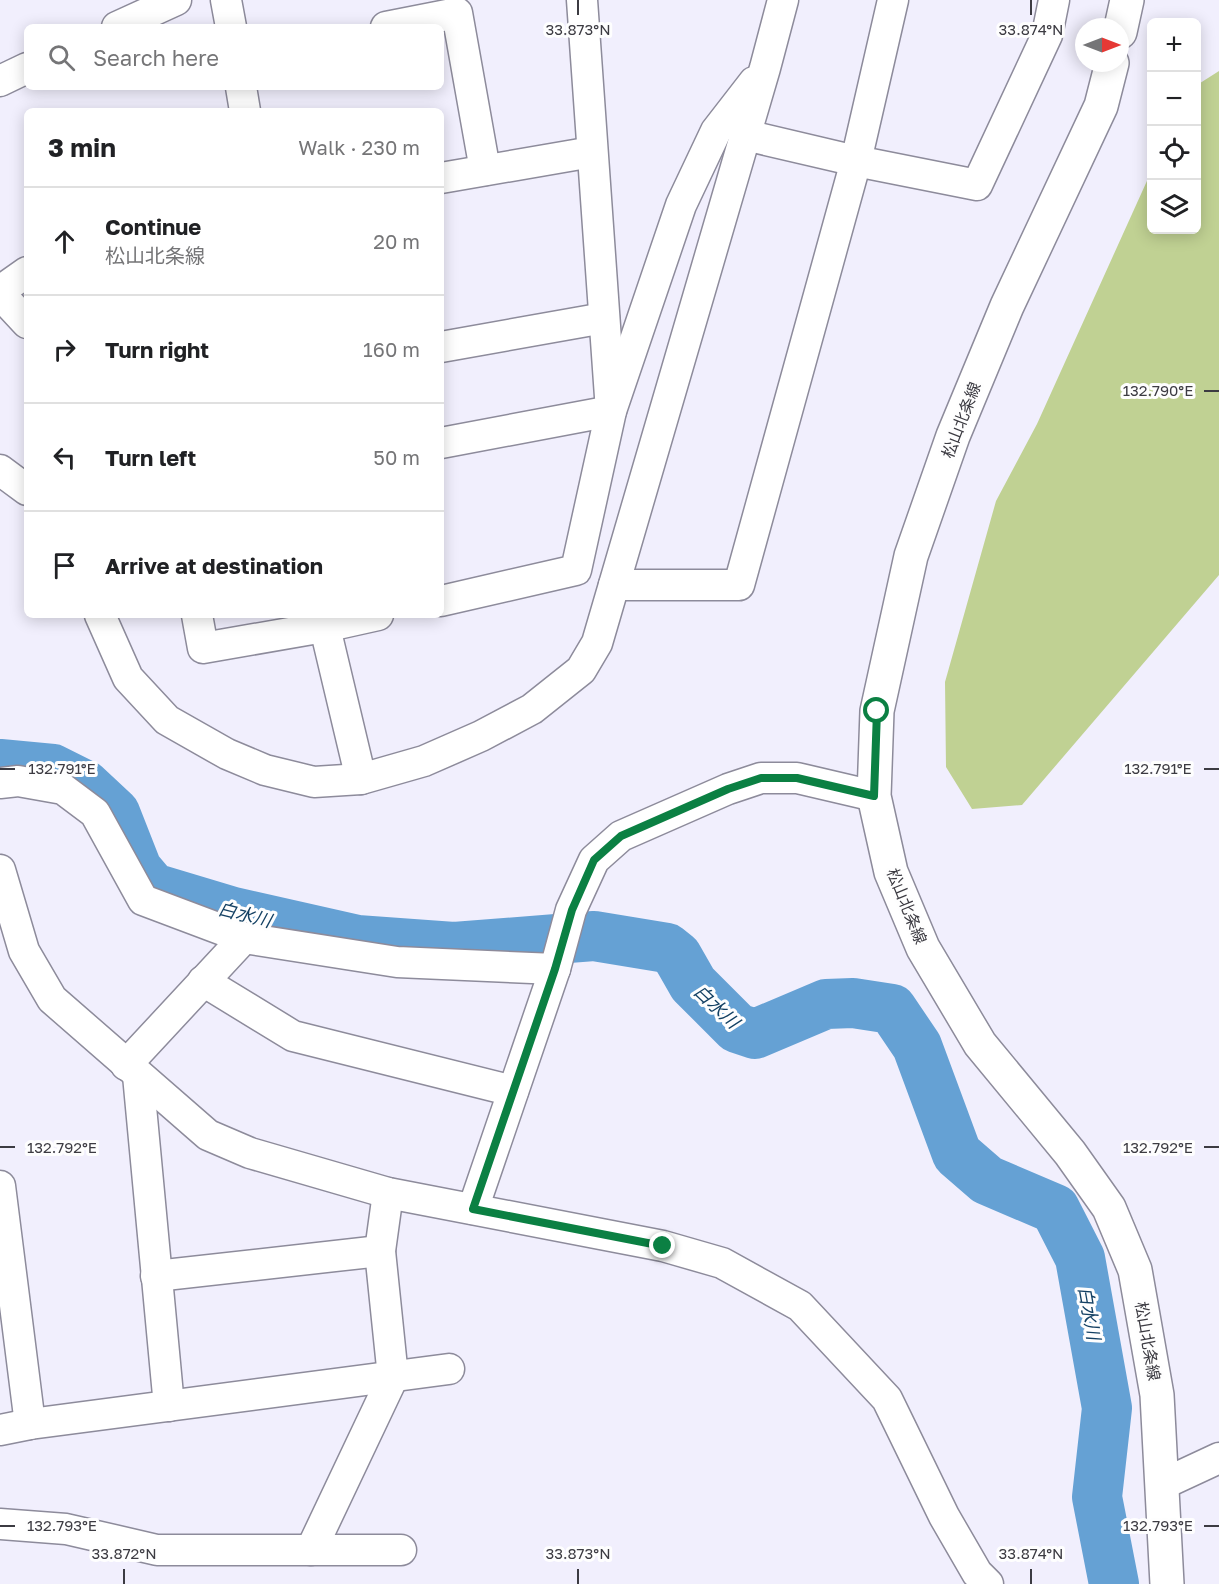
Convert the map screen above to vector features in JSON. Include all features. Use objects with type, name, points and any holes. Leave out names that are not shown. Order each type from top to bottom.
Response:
[{"type":"main road","points":[[1123,18],[1127,0]]},
{"type":"main road","name":"松山北条線","points":[[1110,72],[1101,106],[1007,306],[958,426],[912,556],[877,711],[874,796],[891,872],[923,948],[980,1044],[1070,1153],[1109,1208],[1135,1270],[1157,1395],[1167,1584]]},
{"type":"street","points":[[124,24],[176,0]]},
{"type":"street","points":[[226,0],[230,24]]},
{"type":"street","points":[[582,0],[611,411]]},
{"type":"street","points":[[101,618],[128,678],[167,720],[227,754],[266,770],[314,782],[361,779],[424,761],[481,736],[532,709],[581,670],[597,643],[783,0]]},
{"type":"street","points":[[614,585],[739,585],[856,161],[893,0]]},
{"type":"street","points":[[745,135],[856,161],[977,185],[1047,35],[1054,0]]},
{"type":"street","points":[[401,24],[457,13],[485,170]]},
{"type":"street","points":[[444,600],[576,570],[611,411],[681,205],[716,130],[765,68]]},
{"type":"street","points":[[0,81],[24,69]]},
{"type":"street","points":[[242,90],[244,108]]},
{"type":"street","points":[[444,177],[592,153]]},
{"type":"street","points":[[24,274],[0,292],[24,319]]},
{"type":"street","points":[[444,346],[604,318]]},
{"type":"street","points":[[444,442],[611,411]]},
{"type":"street","points":[[0,470],[24,488]]},
{"type":"street","points":[[198,618],[203,648],[323,621],[350,618]]},
{"type":"street","points":[[323,621],[361,779]]},
{"type":"street","points":[[473,1209],[555,969],[572,910],[594,860],[621,836],[728,789],[761,778],[797,778],[874,796]]},
{"type":"street","points":[[0,783],[18,781],[63,789],[96,813],[143,900],[244,938],[397,962],[555,969]]},
{"type":"street","points":[[0,870],[12,952],[52,999],[208,1135],[250,1154],[388,1193],[663,1246],[712,1260],[722,1263],[800,1306],[887,1399],[944,1516],[977,1573],[988,1584]]},
{"type":"street","points":[[169,1406],[132,1070],[203,981],[244,938]]},
{"type":"street","points":[[203,981],[293,1036],[513,1091]]},
{"type":"street","points":[[0,1186],[30,1424]]},
{"type":"street","points":[[311,1550],[393,1377],[380,1251],[388,1193]]},
{"type":"street","points":[[156,1276],[380,1251]]},
{"type":"street","points":[[0,1430],[30,1424],[449,1369]]},
{"type":"street","points":[[1161,1485],[1219,1458]]},
{"type":"street","points":[[0,1524],[66,1528],[157,1550],[402,1551]]},
{"type":"green space","points":[[1219,71],[1219,575],[1022,805],[972,809],[946,767],[945,682],[996,501],[1037,424],[1147,181],[1147,234],[1201,234],[1201,82]]},
{"type":"waterway","name":"白水川","points":[[0,764],[53,769],[85,785],[115,813],[137,869],[153,888],[233,912],[357,940],[454,947],[594,936],[667,948],[677,956],[693,984],[737,1028],[755,1034],[826,1004],[853,1003],[892,1009],[917,1046],[957,1154],[987,1180],[1055,1209],[1080,1258],[1107,1408],[1097,1497],[1114,1584]]},
{"type":"route","points":[[663,1246],[473,1209],[555,969],[572,910],[594,860],[621,836],[728,789],[761,778],[797,778],[874,796],[877,711]]}]
